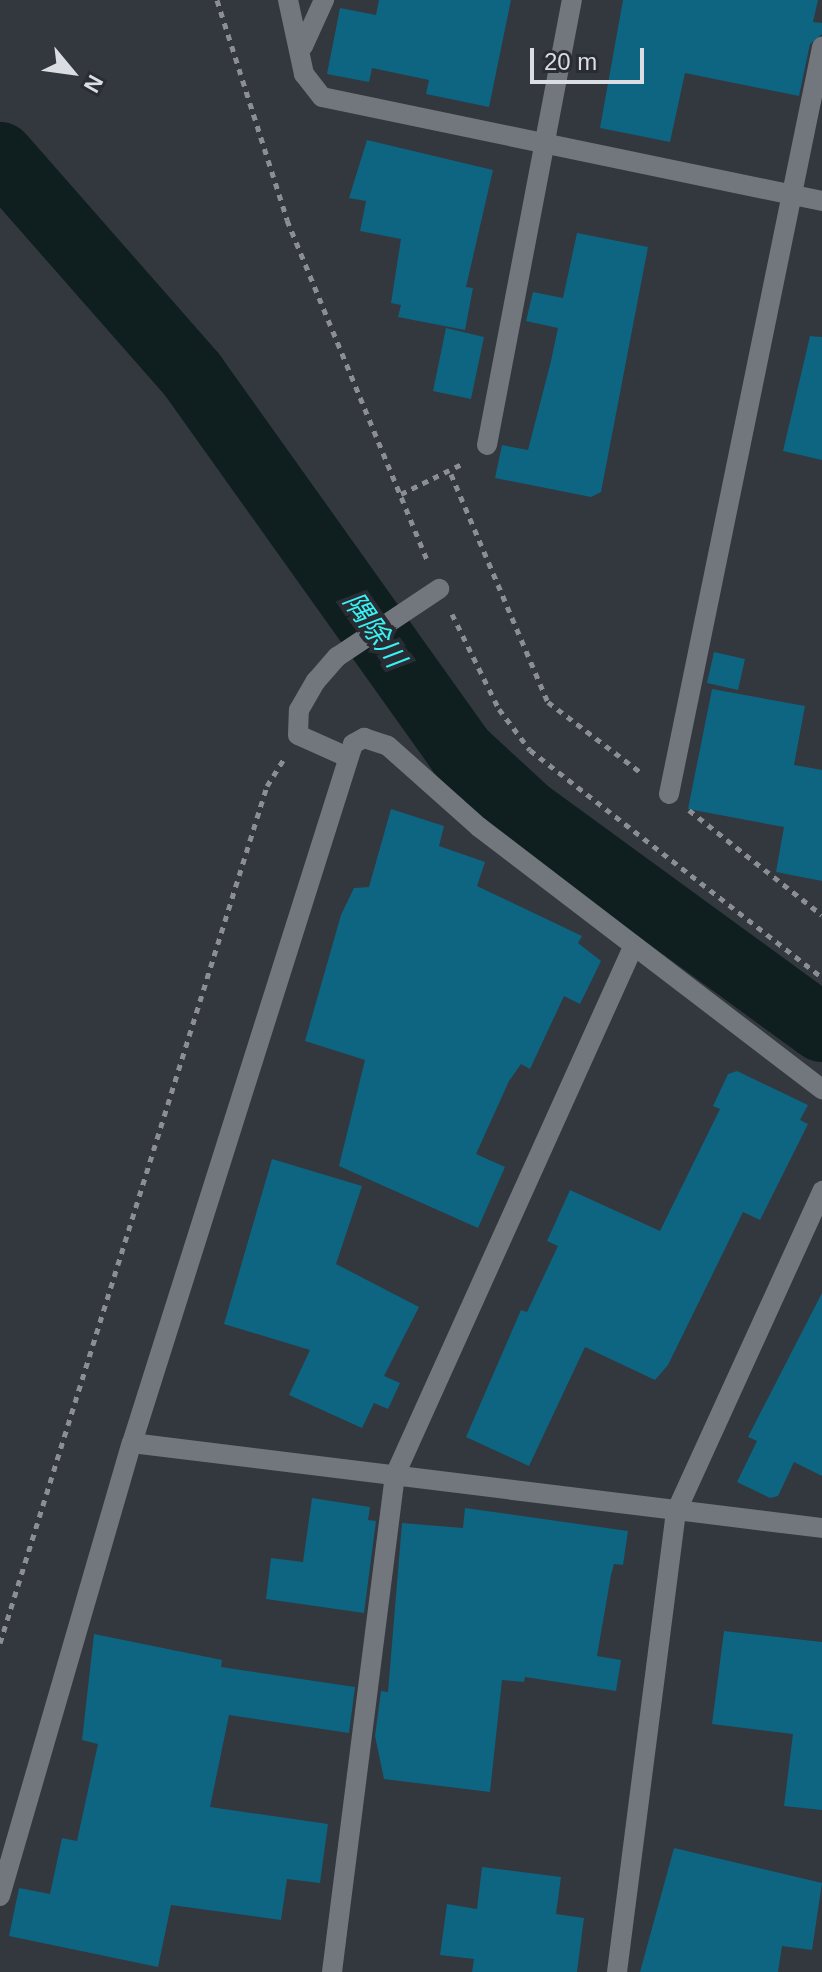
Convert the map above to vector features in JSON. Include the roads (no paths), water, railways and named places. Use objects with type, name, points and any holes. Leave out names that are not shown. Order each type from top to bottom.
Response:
[{"type":"street","points":[[288,0],[303,46],[304,74],[322,97],[822,201]]},
{"type":"street","points":[[303,46],[324,0]]},
{"type":"street","points":[[487,445],[572,0]]},
{"type":"street","points":[[669,794],[822,47]]},
{"type":"street","points":[[345,756],[298,735],[299,710],[337,657],[430,594]]},
{"type":"street","points":[[0,1896],[132,1443],[345,756],[364,738],[388,746],[479,827],[822,1089]]},
{"type":"street","points":[[332,1972],[395,1475],[634,945]]},
{"type":"street","points":[[617,1972],[676,1512],[822,1191]]},
{"type":"street","points":[[132,1443],[822,1528]]},
{"type":"waterway","name":"隅除川","points":[[0,156],[193,376],[462,753],[527,813],[822,1028]]}]
